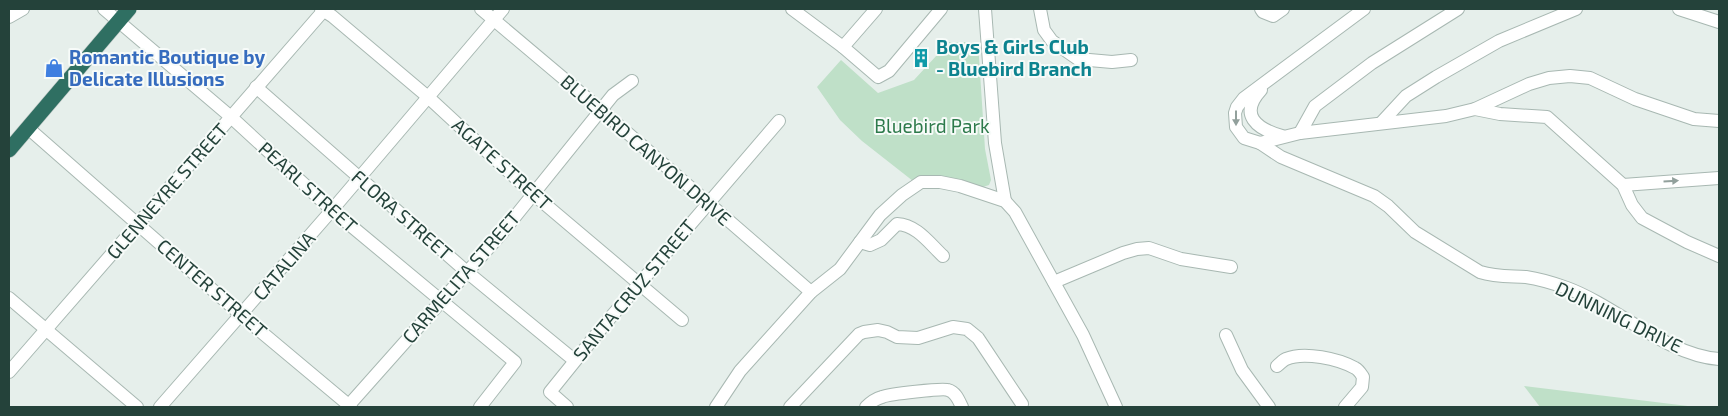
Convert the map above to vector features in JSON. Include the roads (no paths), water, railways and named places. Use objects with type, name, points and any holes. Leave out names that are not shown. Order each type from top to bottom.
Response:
[{"type":"highway","points":[[9,150],[129,9]]},
{"type":"street","points":[[9,17],[23,9]]},
{"type":"street","name":"PEARL STREET","points":[[104,9],[231,117],[332,210],[515,362],[480,407]]},
{"type":"street","name":"GLENNEYRE STREET","points":[[9,372],[323,9]]},
{"type":"street","name":"AGATE STREET","points":[[323,9],[428,97],[532,194],[682,320]]},
{"type":"street","name":"BLUEBIRD CANYON DRIVE","points":[[481,9],[811,292]]},
{"type":"street","name":"CATALINA","points":[[160,407],[332,210],[503,9]]},
{"type":"street","points":[[792,9],[843,47],[878,77],[889,71],[941,9]]},
{"type":"street","points":[[985,9],[994,135],[1005,201]]},
{"type":"street","points":[[1040,9],[1044,30],[1052,41],[1078,59],[1112,62],[1131,60]]},
{"type":"street","points":[[1261,9],[1263,12],[1273,16],[1283,9]]},
{"type":"street","name":"DUNNING DRIVE","points":[[1364,9],[1244,98],[1235,113],[1234,121],[1239,134],[1244,138],[1260,143],[1281,157],[1374,196],[1388,206],[1415,232],[1480,272],[1490,275],[1525,277],[1569,289],[1680,349],[1708,358],[1719,359]]},
{"type":"street","points":[[1300,133],[1315,106],[1372,63],[1458,9]]},
{"type":"street","points":[[1381,123],[1406,96],[1436,77],[1499,41],[1576,9]]},
{"type":"street","points":[[1679,9],[1719,22]]},
{"type":"street","points":[[843,47],[871,10]]},
{"type":"street","points":[[1260,143],[1300,133],[1446,116],[1475,109],[1529,84],[1549,78],[1570,76],[1590,78],[1635,99],[1694,119],[1719,121]]},
{"type":"street","name":"CARMELITA STREET","points":[[350,406],[500,234],[613,95],[632,81]]},
{"type":"street","points":[[1265,84],[1254,98],[1251,113],[1257,125],[1263,130],[1282,136]]},
{"type":"street","name":"FLORA STREET","points":[[256,87],[466,272],[574,360]]},
{"type":"street","points":[[1475,109],[1500,114],[1547,117],[1624,185],[1632,205],[1642,218],[1687,242],[1719,256]]},
{"type":"street","name":"SANTA CRUZ STREET","points":[[567,407],[550,392],[574,360],[779,121]]},
{"type":"street","name":"CENTER STREET","points":[[28,128],[241,314],[350,406]]},
{"type":"street","points":[[1281,157],[1282,136]]},
{"type":"street","points":[[1624,185],[1719,178]]},
{"type":"street","points":[[716,407],[740,370],[811,292],[840,269],[880,215],[902,195],[921,182],[940,182],[960,186],[1005,201],[1015,212],[1083,335],[1116,407]]},
{"type":"street","points":[[860,242],[870,245],[880,240],[897,224],[905,225],[914,228],[943,256]]},
{"type":"street","points":[[1054,282],[1123,252],[1137,249],[1149,248],[1202,264],[1232,267]]},
{"type":"street","points":[[9,298],[137,407]]},
{"type":"street","points":[[790,407],[859,334],[878,330],[897,337],[918,338],[953,326],[967,330],[978,338],[1022,404]]},
{"type":"street","points":[[1226,335],[1242,370],[1269,407]]},
{"type":"street","points":[[1277,366],[1286,358],[1314,356],[1329,358],[1357,368],[1363,376],[1362,387],[1345,407]]},
{"type":"street","points":[[866,407],[872,401],[884,396],[937,389],[948,390],[957,396],[962,407]]},
{"type":"place","name":"Boys & Girls Club - Bluebird Branch","points":[[921,58]]},
{"type":"place","name":"Romantic Boutique by Delicate Illusions","points":[[54,68]]},
{"type":"park label","name":"Bluebird Park","points":[[932,126]]}]
